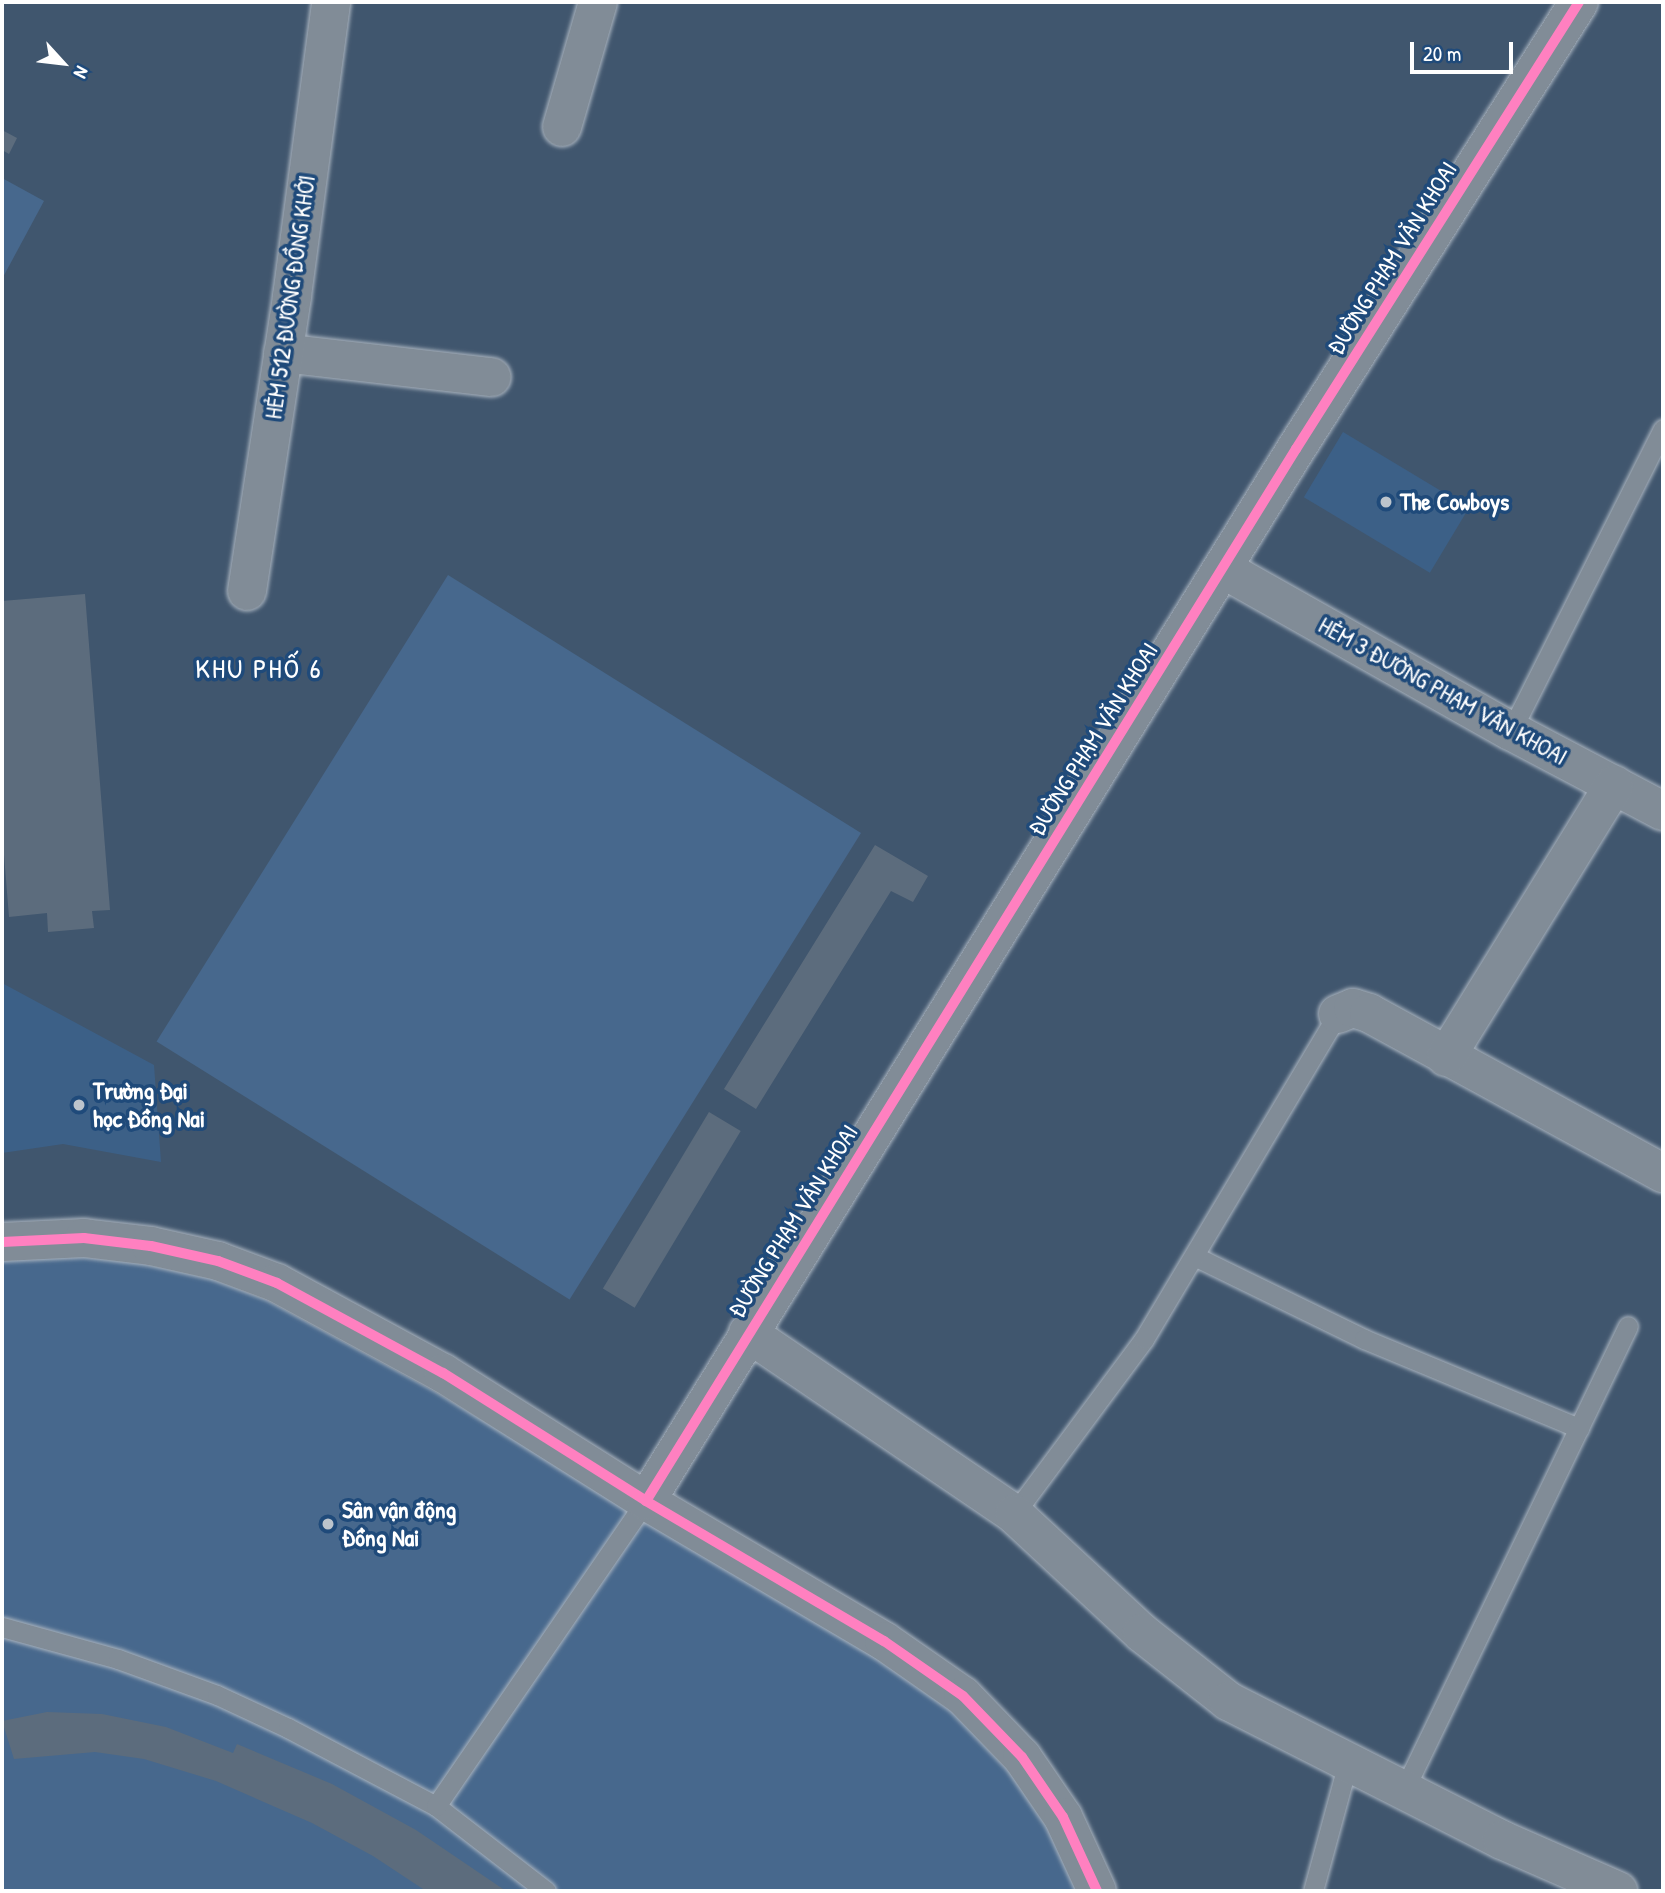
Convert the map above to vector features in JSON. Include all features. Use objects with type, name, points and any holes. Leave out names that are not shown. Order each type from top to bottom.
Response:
[{"type":"street","name":"HẺM 512 ĐƯỜNG ĐỒNG KHỞI","points":[[247,591],[331,2]]},
{"type":"street","points":[[562,127],[598,2]]},
{"type":"street","name":"ĐƯỜNG PHẠM VĂN KHOAI","points":[[646,1501],[1223,569],[1579,2]]},
{"type":"street","points":[[283,353],[492,377]]},
{"type":"street","name":"HẺM 3 ĐƯỜNG PHẠM VĂN KHOAI","points":[[1223,569],[1511,731],[1663,811]]},
{"type":"street","points":[[1446,1057],[1614,785]]},
{"type":"street","points":[[1338,1014],[1353,1008],[1369,1013],[1663,1173]]},
{"type":"street","points":[[2,1242],[84,1238],[151,1246],[218,1261],[277,1283],[443,1373],[646,1501],[884,1641],[963,1696],[1029,1767],[1063,1817],[1097,1891]]},
{"type":"street","points":[[748,1333],[1014,1514],[1142,1633],[1228,1701],[1502,1840],[1618,1891]]},
{"type":"lane","points":[[1511,731],[1663,429]]},
{"type":"lane","points":[[1014,1514],[1144,1339],[1196,1257],[1338,1014]]},
{"type":"lane","points":[[1196,1257],[1364,1339],[1579,1428]]},
{"type":"lane","points":[[1404,1790],[1628,1326]]},
{"type":"lane","points":[[436,1806],[646,1501]]},
{"type":"lane","points":[[2,1627],[118,1660],[217,1695],[288,1728],[436,1806],[546,1891]]},
{"type":"lane","points":[[1313,1891],[1348,1762]]},
{"type":"shaded area","points":[[2,178],[44,201],[2,279]]},
{"type":"shaded area","name":"The Cowboys","points":[[1343,432],[1469,508],[1430,573],[1304,497]]},
{"type":"shaded area","points":[[448,575],[861,833],[570,1299],[157,1041]]},
{"type":"shaded area","name":"Trường Đại học Đồng Nai","points":[[2,983],[154,1065],[161,1162],[63,1144],[2,1153]]},
{"type":"shaded area","name":"Sân vận động Đồng Nai","points":[[79,1257],[142,1264],[211,1279],[266,1300],[435,1392],[874,1657],[952,1712],[1010,1773],[1047,1828],[1076,1891],[2,1891],[2,1261]]},
{"type":"building","points":[[2,130],[17,138],[9,154],[2,150]]},
{"type":"building","points":[[85,594],[110,910],[92,911],[94,928],[48,932],[47,913],[9,917],[2,830],[2,601]]},
{"type":"building","points":[[875,845],[928,876],[913,902],[891,891],[756,1109],[724,1089]]},
{"type":"building","points":[[709,1112],[741,1131],[635,1308],[603,1289]]},
{"type":"building","points":[[47,1712],[102,1714],[166,1727],[233,1753],[237,1744],[332,1784],[416,1830],[506,1891],[426,1891],[373,1856],[312,1823],[216,1781],[144,1759],[95,1752],[14,1759],[2,1721]]},
{"type":"cycle path","points":[[646,1501],[1296,449],[1579,2]]},
{"type":"cycle path","points":[[2,1242],[84,1238],[151,1246],[218,1261],[277,1283],[443,1373],[646,1501],[884,1641],[963,1696],[1022,1757],[1063,1817],[1097,1891]]},
{"type":"place","name":"The Cowboys","points":[[1386,502]]},
{"type":"place","name":"Trường Đại học Đồng Nai","points":[[79,1105]]},
{"type":"place","name":"Sân vận động Đồng Nai","points":[[328,1524]]},
{"type":"district","name":"KHU PHỐ 6","points":[[259,668]]}]
